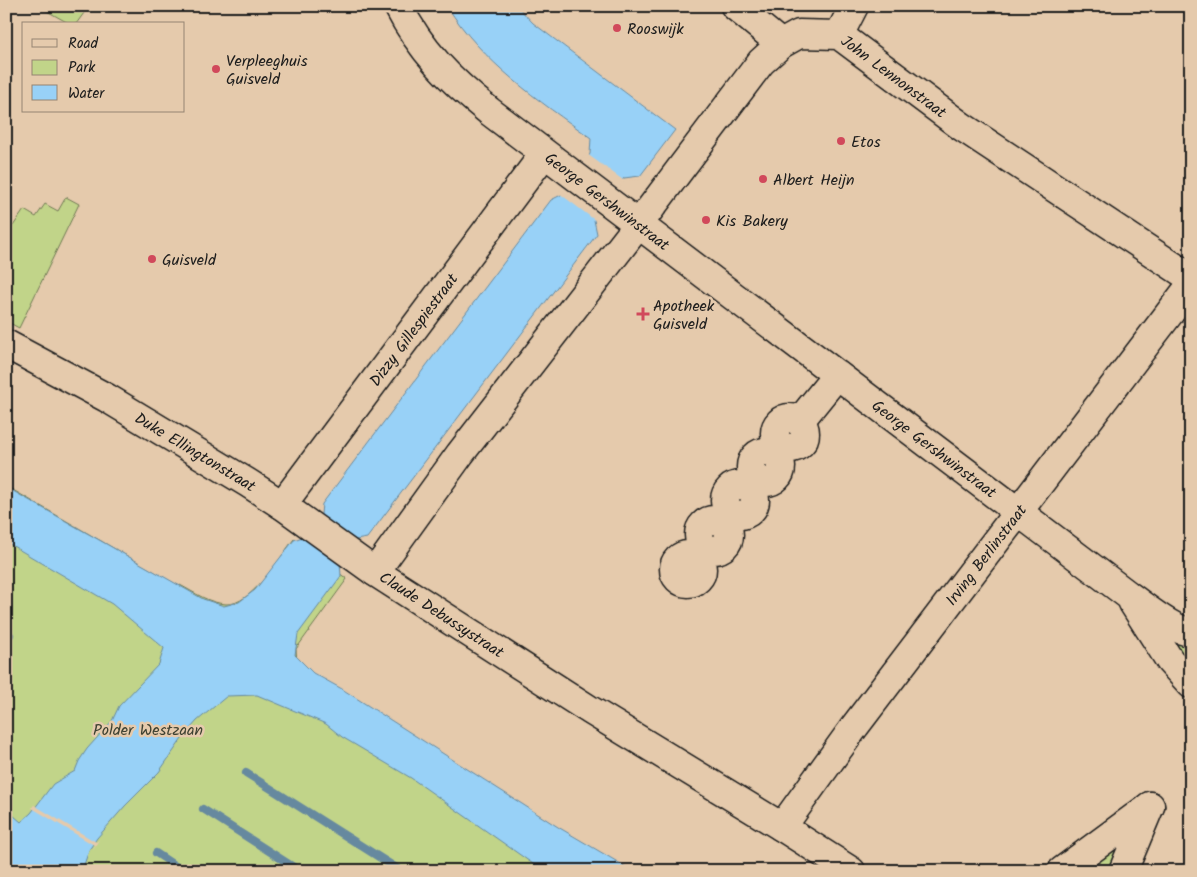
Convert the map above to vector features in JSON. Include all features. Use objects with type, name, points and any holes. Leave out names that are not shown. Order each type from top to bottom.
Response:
[{"type":"street","name":"George Gershwinstraat","points":[[398,6],[410,29],[434,62],[460,88],[544,154],[1128,595],[1178,630],[1191,632]]},
{"type":"street","points":[[735,6],[781,44]]},
{"type":"street","points":[[839,35],[854,6]]},
{"type":"street","name":"John Lennonstraat","points":[[638,225],[761,62],[781,44],[799,34],[839,35],[961,126],[1191,278]]},
{"type":"street","name":"Dizzy Gillespiestraat","points":[[293,512],[544,154]]},
{"type":"street","name":"Claude Debussystraat","points":[[638,225],[460,454],[367,566],[590,710],[851,871]]},
{"type":"street","name":"Irving Berlinstraat","points":[[782,827],[855,726],[1191,285]]},
{"type":"street","name":"Duke Ellingtonstraat","points":[[6,344],[107,398],[293,512],[367,566]]},
{"type":"street","points":[[702,553],[699,534],[703,524],[710,520],[727,518],[726,494],[729,490],[736,486],[753,484],[754,476],[751,466],[755,457],[762,453],[779,451],[776,432],[780,423],[784,420],[792,419],[799,422],[837,375]]},
{"type":"street","name":"George Gershwinstraat","points":[[1128,595],[1165,654],[1191,684]]},
{"type":"street","points":[[1062,871],[1150,806],[1124,871]]},
{"type":"green space","points":[[38,6],[89,6],[77,22],[66,22]]},
{"type":"green space","points":[[66,197],[79,204],[19,328],[6,321],[6,222],[13,226],[24,210],[36,217],[45,204],[58,211]]},
{"type":"green space","name":"Polder Westzaan","points":[[6,486],[179,586],[208,600],[220,603],[236,603],[255,589],[294,539],[347,579],[296,649],[297,664],[621,871],[6,871]]},
{"type":"green space","points":[[1165,632],[1191,643],[1191,672]]},
{"type":"green space","points":[[1120,845],[1118,871],[1075,871]]},
{"type":"water","points":[[447,6],[517,6],[533,23],[675,130],[640,176],[624,178],[594,220],[597,234],[367,538],[356,540],[340,562],[341,576],[298,634],[295,655],[313,673],[342,689],[558,827],[633,871],[543,871],[411,778],[342,737],[326,724],[257,695],[227,696],[197,721],[159,772],[125,806],[97,838],[89,850],[82,871],[6,871],[6,809],[21,822],[31,813],[53,784],[75,771],[87,749],[112,721],[119,706],[159,664],[164,648],[112,604],[6,542],[6,487],[203,599],[224,606],[239,602],[255,590],[294,540],[305,536],[321,514],[322,504],[551,200],[561,195],[590,154],[591,138],[551,110],[494,63],[461,26]]},
{"type":"pier","points":[[587,154],[623,180],[641,177],[641,179],[625,180],[596,221],[559,193]]},
{"type":"pier","points":[[35,803],[34,805],[96,842],[99,840],[93,849],[94,845],[32,808],[30,811]]},
{"type":"waterway","points":[[6,633],[10,635]]},
{"type":"waterway","points":[[246,773],[401,871]]},
{"type":"waterway","points":[[203,809],[300,871]]},
{"type":"waterway","points":[[156,853],[183,871]]},
{"type":"place","name":"Rooswijk","points":[[617,28]]},
{"type":"place","name":"Verpleeghuis Guisveld","points":[[216,69]]},
{"type":"place","name":"Etos","points":[[841,141]]},
{"type":"place","name":"Albert Heijn","points":[[763,179]]},
{"type":"place","name":"Kis Bakery","points":[[706,220]]},
{"type":"place","name":"Guisveld","points":[[152,259]]},
{"type":"place","name":"Apotheek Guisveld","points":[[643,314]]}]
